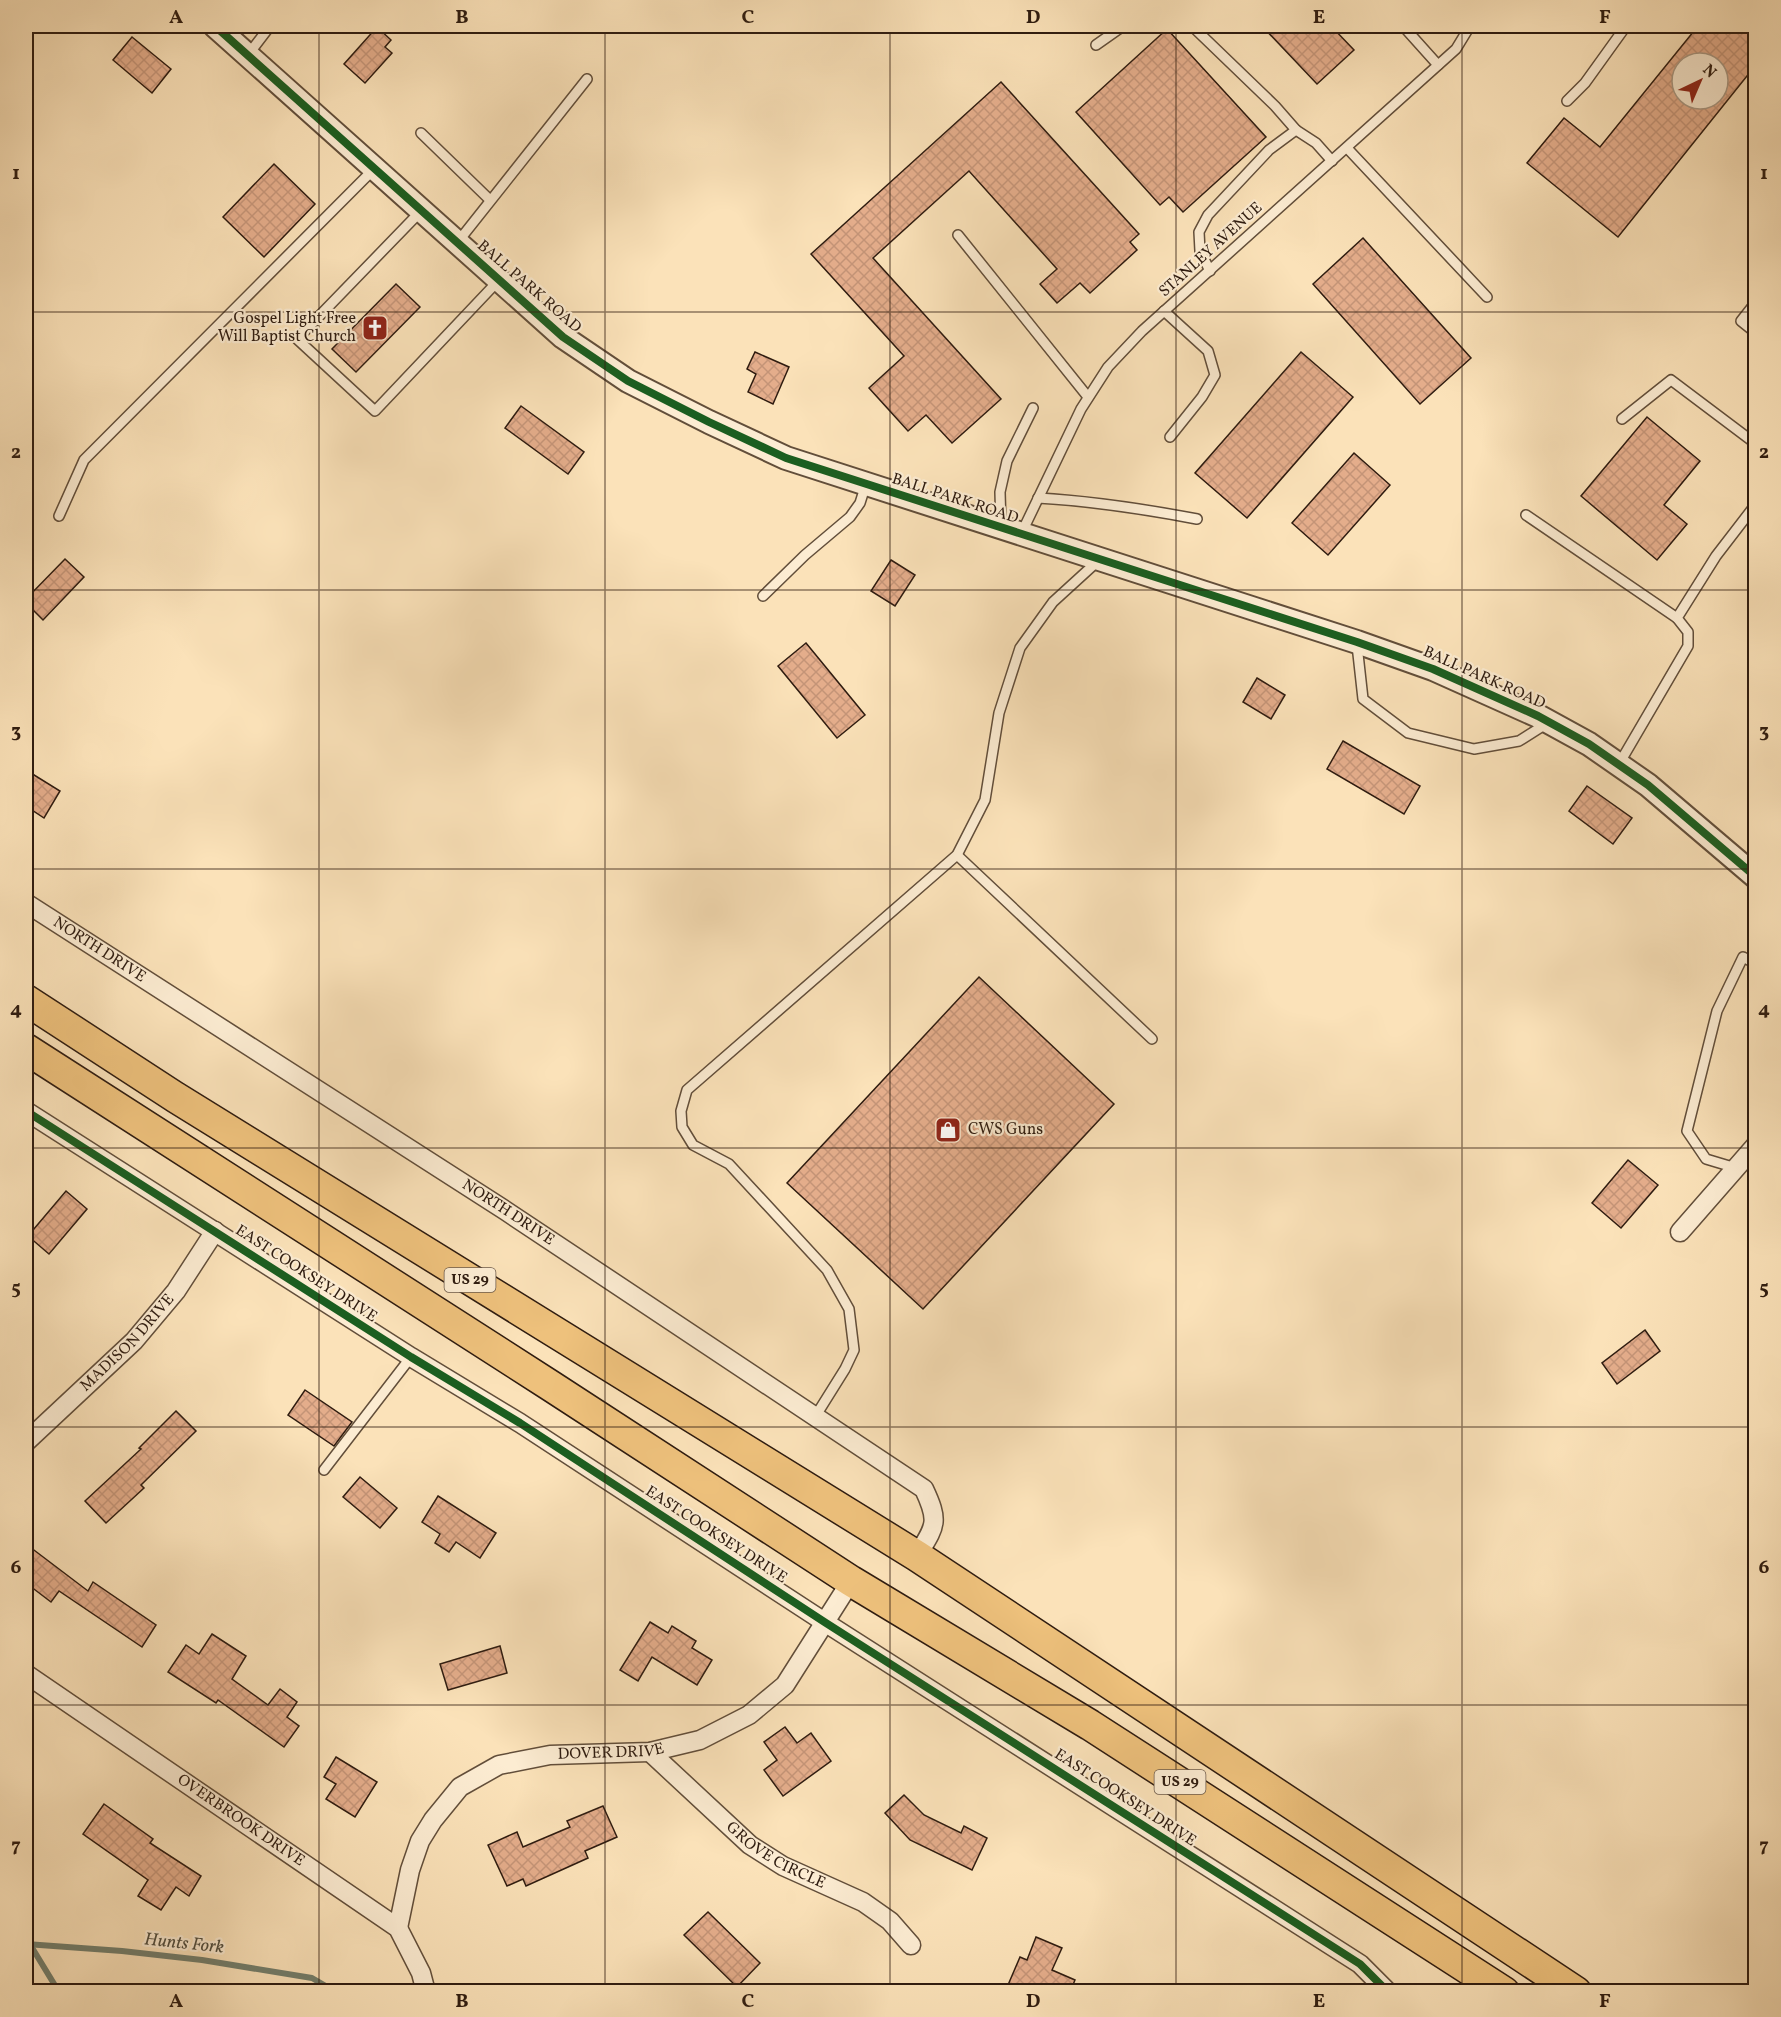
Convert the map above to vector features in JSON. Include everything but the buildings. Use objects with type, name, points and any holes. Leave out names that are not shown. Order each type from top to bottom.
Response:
[{"type":"highway","name":"US 29","points":[[26,1000],[175,1097],[917,1556],[1576,1992]]},
{"type":"highway","name":"US 29","points":[[26,1049],[851,1581],[1090,1725],[1504,1992]]},
{"type":"street","name":"BALL PARK ROAD","points":[[215,26],[563,337],[628,381],[786,458],[1357,642],[1433,669],[1549,722],[1590,744],[1648,785],[1755,878]]},
{"type":"street","name":"NORTH DRIVE","points":[[26,903],[506,1211],[924,1489],[934,1510],[934,1528],[917,1556]]},
{"type":"street","name":"EAST COOKSEY DRIVE","points":[[26,1111],[411,1357],[520,1423],[826,1623],[1360,1964],[1385,1991]]},
{"type":"street","points":[[1680,1232],[1755,1145]]},
{"type":"street","name":"MADISON DRIVE","points":[[26,1442],[134,1341],[176,1291],[215,1231]]},
{"type":"street","name":"DOVER DRIVE","points":[[398,1928],[410,1870],[420,1841],[433,1820],[460,1787],[499,1765],[550,1755],[650,1752],[700,1740],[749,1715],[785,1686],[851,1581]]},
{"type":"street","name":"OVERBROOK DRIVE","points":[[26,1674],[398,1928],[421,1973],[426,1992]]},
{"type":"street","name":"GROVE CIRCLE","points":[[650,1752],[750,1845],[783,1866],[863,1902],[890,1921],[911,1945]]},
{"type":"lane","points":[[248,55],[270,26]]},
{"type":"lane","points":[[1096,45],[1123,26]]},
{"type":"lane","points":[[1192,26],[1275,106],[1296,130],[1316,143],[1332,161]]},
{"type":"lane","points":[[1403,26],[1438,65]]},
{"type":"lane","name":"STANLEY AVENUE","points":[[1011,531],[1038,498],[1088,398],[1108,367],[1142,331],[1456,49],[1470,26]]},
{"type":"lane","points":[[1567,101],[1585,83],[1626,26]]},
{"type":"lane","points":[[457,243],[587,79]]},
{"type":"lane","points":[[1210,271],[1200,251],[1199,232],[1208,215],[1269,150],[1296,130]]},
{"type":"lane","points":[[421,132],[490,201]]},
{"type":"lane","points":[[1347,148],[1487,297]]},
{"type":"lane","points":[[59,516],[84,460],[374,170]]},
{"type":"lane","points":[[421,211],[297,339],[375,411],[499,280]]},
{"type":"lane","points":[[958,235],[1088,398]]},
{"type":"lane","points":[[1755,302],[1741,321],[1755,333]]},
{"type":"lane","points":[[1164,312],[1208,351],[1215,375],[1202,397],[1170,437]]},
{"type":"lane","points":[[1622,419],[1671,380],[1755,444]]},
{"type":"lane","points":[[1011,531],[1000,492],[1007,461],[1033,408]]},
{"type":"lane","points":[[763,596],[805,555],[850,517],[860,503],[866,484]]},
{"type":"lane","points":[[1038,498],[1141,508],[1197,519]]},
{"type":"lane","points":[[1677,618],[1716,556],[1755,504]]},
{"type":"lane","points":[[1526,516],[1677,618],[1688,632],[1688,646],[1619,764]]},
{"type":"lane","points":[[815,1417],[854,1350],[849,1309],[827,1270],[729,1164],[693,1145],[682,1127],[681,1112],[687,1090],[957,855],[985,800],[999,712],[1020,648],[1053,602],[1099,560]]},
{"type":"lane","points":[[1357,642],[1363,699],[1408,733],[1474,749],[1519,741],[1549,722]]},
{"type":"lane","points":[[957,855],[1152,1039]]},
{"type":"lane","points":[[1736,1168],[1706,1159],[1687,1131],[1717,1011],[1743,957],[1755,964]]},
{"type":"lane","points":[[324,1470],[411,1357]]},
{"type":"waterway","name":"Hunts Fork","points":[[26,1944],[202,1960],[312,1978],[336,1992]]},
{"type":"waterway","points":[[31,1946],[59,1992]]},
{"type":"cycle path","points":[[215,26],[563,337],[628,381],[786,458],[1357,642],[1433,669],[1538,716],[1589,744],[1648,785],[1756,877]]},
{"type":"cycle path","points":[[26,1111],[411,1357],[520,1423],[826,1623],[1360,1964],[1386,1990],[1385,1992]]},
{"type":"place","name":"Gospel Light Free Will Baptist Church","points":[[375,328]]},
{"type":"place","name":"CWS Guns","points":[[948,1130]]}]
